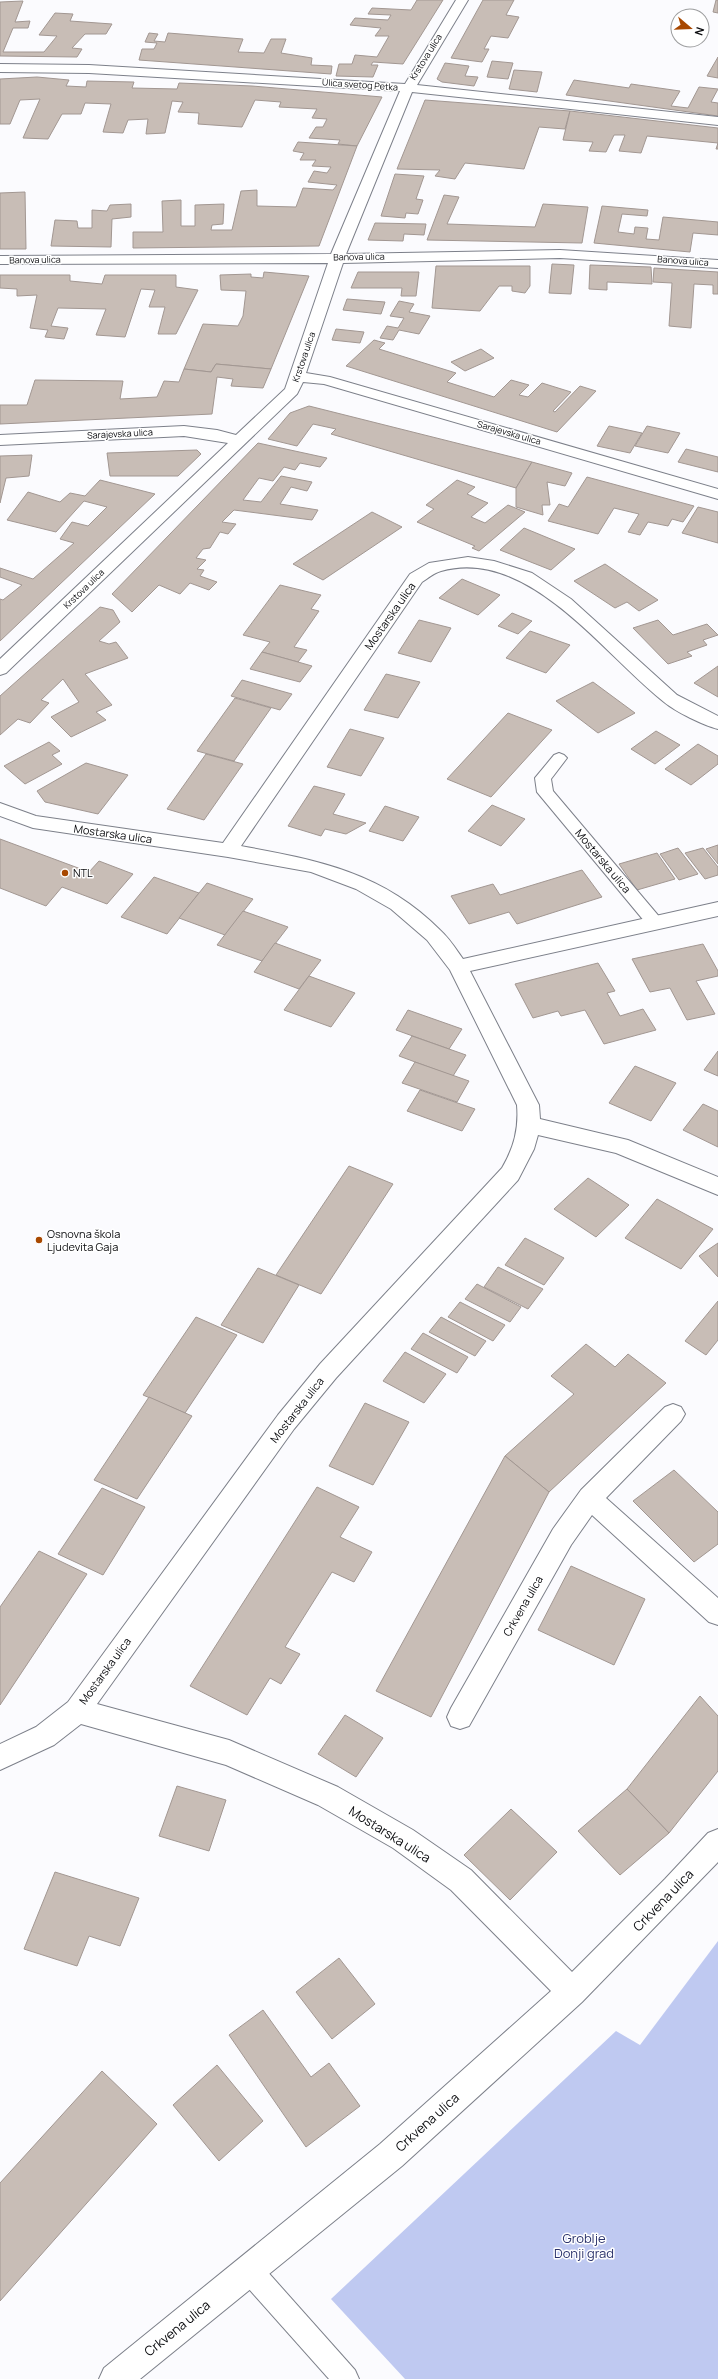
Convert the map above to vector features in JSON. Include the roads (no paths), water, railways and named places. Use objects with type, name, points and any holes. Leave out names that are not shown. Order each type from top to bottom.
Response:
[{"type":"street","name":"Krstova ulica","points":[[0,669],[292,391],[337,258],[407,88],[462,0]]},
{"type":"street","name":"Ulica svetog Petka","points":[[0,68],[88,69],[407,88],[718,121]]},
{"type":"street","name":"Banova ulica","points":[[0,260],[337,258],[560,254],[718,264]]},
{"type":"street","name":"Sarajevska ulica","points":[[298,377],[325,380],[718,494]]},
{"type":"street","name":"Sarajevska ulica","points":[[0,440],[184,431],[218,435],[239,441]]},
{"type":"street","name":"Mostarska ulica","points":[[228,850],[416,578],[435,567],[468,562],[488,565],[526,577],[565,603],[671,699],[718,723]]},
{"type":"street","name":"Mostarska ulica","points":[[0,809],[40,823],[228,850],[314,866],[363,884],[398,904],[434,935],[458,967],[528,1105],[531,1125],[526,1146],[510,1174],[328,1371],[286,1422],[77,1711],[45,1736],[0,1757]]},
{"type":"street","points":[[458,967],[718,909]]},
{"type":"street","points":[[531,1125],[620,1146],[647,1155],[718,1186]]},
{"type":"street","name":"Crkvena ulica","points":[[460,1717],[562,1537],[590,1498],[672,1414]]},
{"type":"street","points":[[590,1498],[718,1614]]},
{"type":"street","name":"Mostarska ulica","points":[[77,1711],[229,1754],[328,1796],[403,1839],[461,1880],[572,1992]]},
{"type":"street","name":"Crkvena ulica","points":[[114,2379],[390,2155],[572,1992],[675,1889],[718,1842]]},
{"type":"lane","name":"Mostarska ulica","points":[[559,758],[543,778],[545,792],[656,924]]},
{"type":"lane","points":[[249,2270],[346,2379]]},
{"type":"place","name":"NTL","points":[[65,873]]},
{"type":"place","name":"Osnovna škola Ljudevita Gaja","points":[[39,1240]]},
{"type":"park label","name":"Groblje Donji grad","points":[[584,2246]]}]
